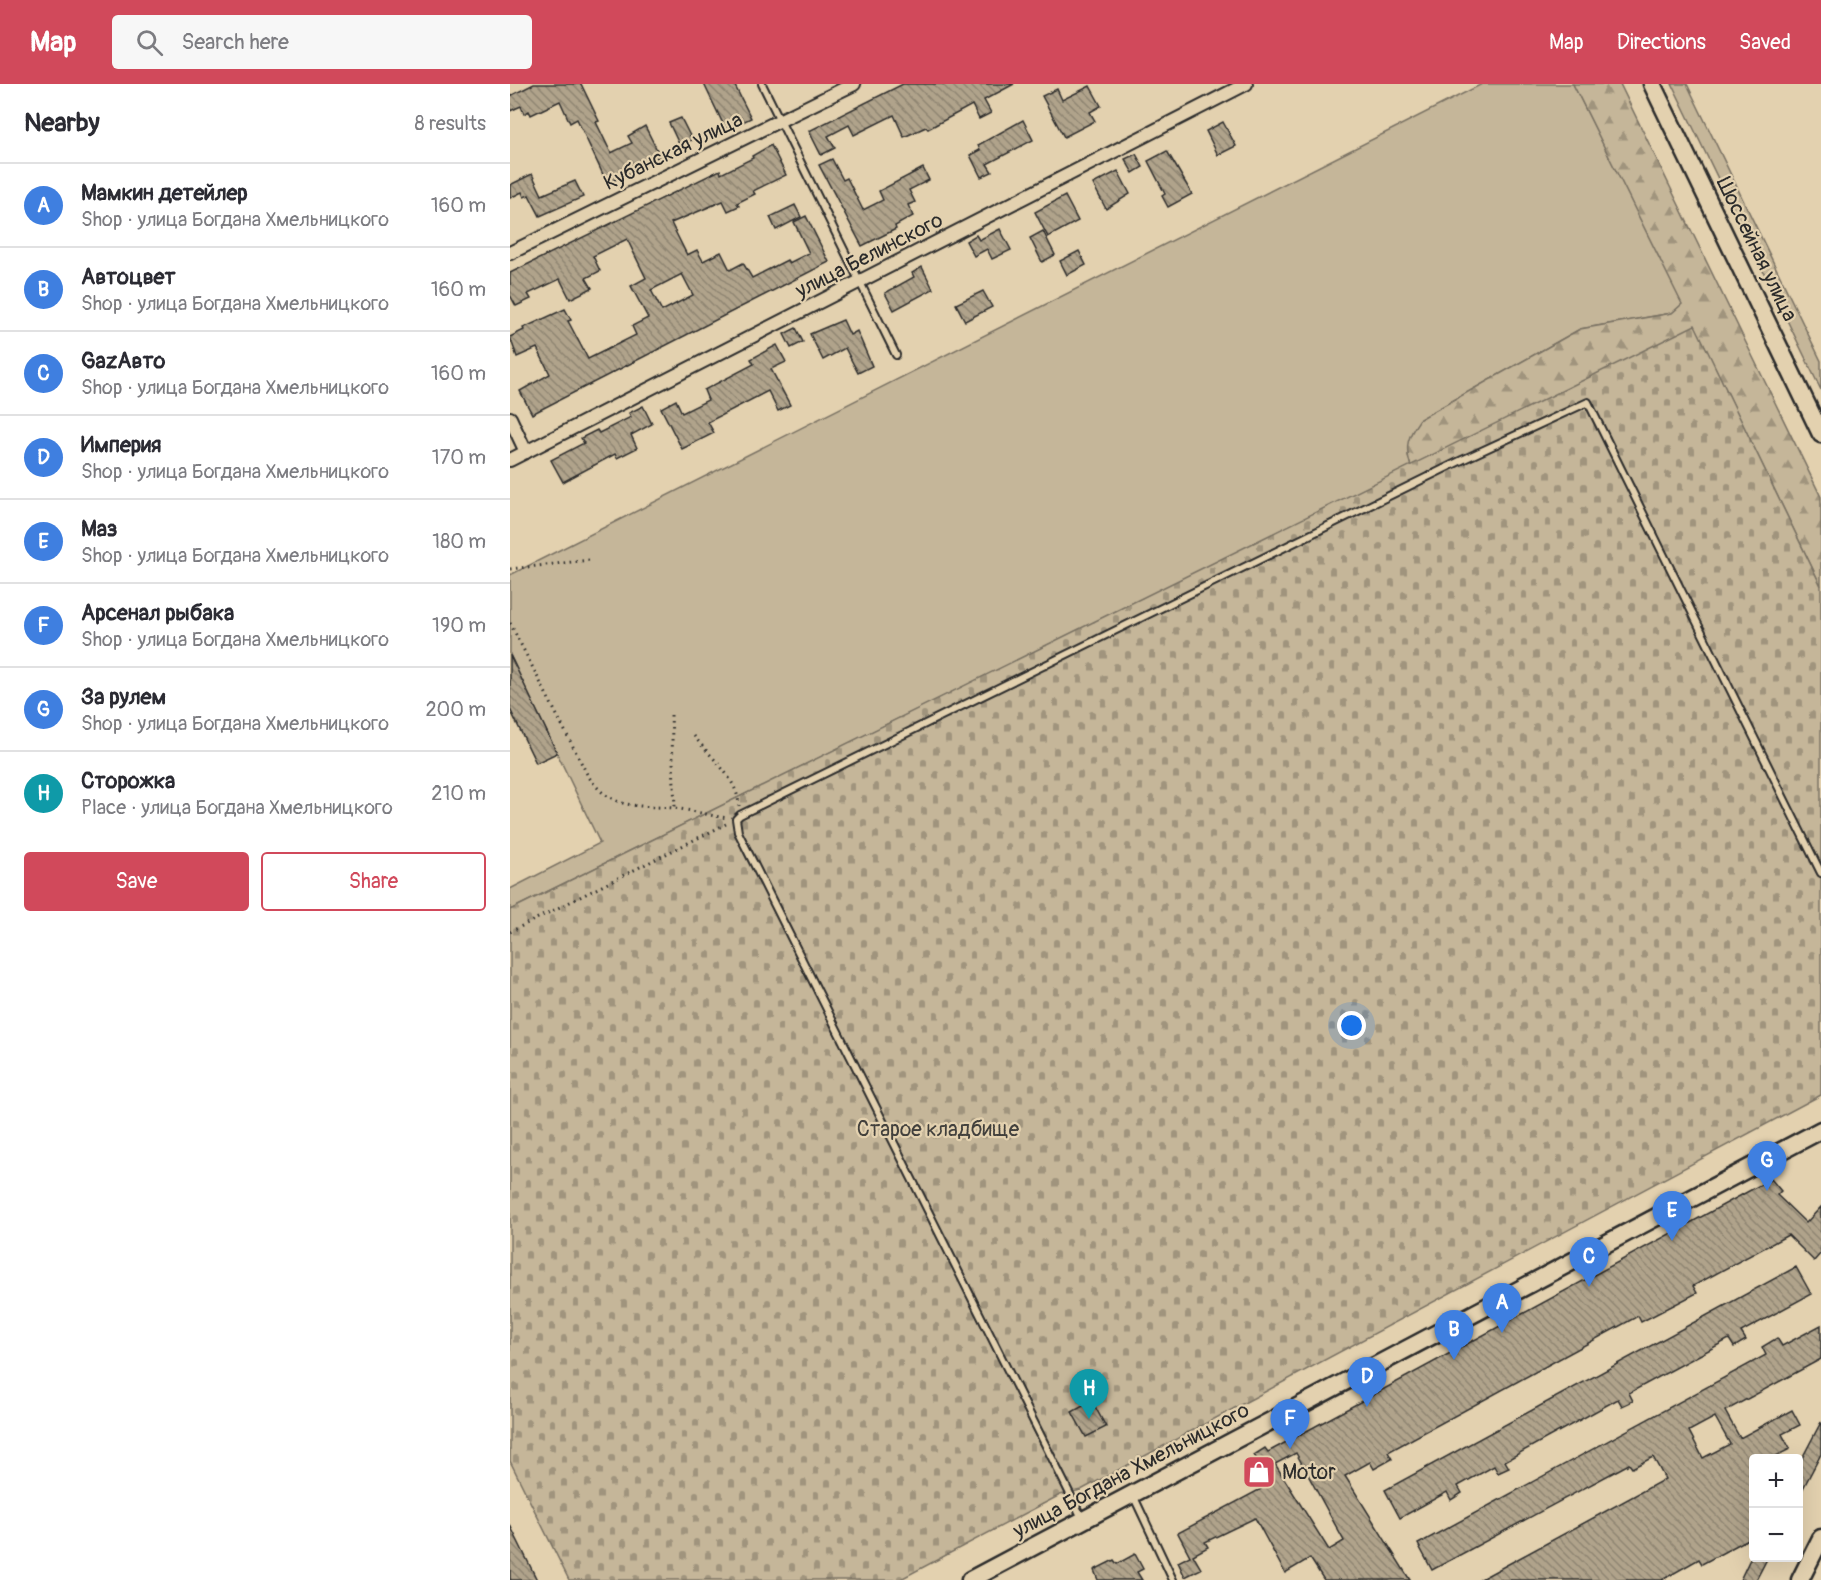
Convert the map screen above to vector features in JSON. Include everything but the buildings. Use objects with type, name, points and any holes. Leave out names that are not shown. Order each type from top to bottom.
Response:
[{"type":"main road","name":"Шоссейная улица","points":[[1652,84],[1821,434]]},
{"type":"main road","name":"улица Богдана Хмельницкого","points":[[970,1580],[1821,1130]]},
{"type":"main road","points":[[1800,1580],[1821,1538]]},
{"type":"street","name":"Кубанская улица","points":[[510,253],[854,84]]},
{"type":"street","name":"улица Белинского","points":[[510,460],[1246,84]]},
{"type":"street","points":[[510,418],[526,452]]},
{"type":"lane","points":[[762,84],[896,355]]},
{"type":"lane","points":[[1083,1520],[738,832],[736,819],[747,810],[1462,460],[1588,402],[1821,873]]},
{"type":"lane","points":[[1133,1494],[1173,1580]]},
{"type":"path","points":[[510,569],[590,560]]},
{"type":"path","points":[[510,623],[586,774],[602,794],[617,802],[636,807],[675,808],[736,819]]},
{"type":"path","points":[[671,715],[675,808]]},
{"type":"path","points":[[694,736],[721,766],[738,794],[736,819]]},
{"type":"path","points":[[510,932],[736,819]]},
{"type":"green space","points":[[1482,84],[1573,84],[1683,304],[1672,313],[1580,329],[1420,419],[1408,455],[1411,466],[510,910],[510,889],[600,843],[510,655],[510,575]]},
{"type":"green space","points":[[1573,84],[1620,84],[1821,497],[1821,586],[1695,326],[1411,466],[1408,441],[1420,419],[1580,329],[1672,313],[1682,304]]},
{"type":"green space","points":[[1672,84],[1687,84],[1821,361],[1821,390]]},
{"type":"green space","name":"Старое кладбище","points":[[1695,325],[1821,586],[1821,1095],[1081,1490],[1060,1495],[899,1580],[569,1580],[510,1461],[510,910]]},
{"type":"place","name":"За рулем","points":[[1767,1191]]},
{"type":"place","name":"Маз","points":[[1672,1241]]},
{"type":"place","name":"GazАвто","points":[[1589,1287]]},
{"type":"place","name":"Мамкин детейлер","points":[[1502,1333]]},
{"type":"place","name":"Автоцвет","points":[[1454,1360]]},
{"type":"place","name":"Империя","points":[[1367,1407]]},
{"type":"place","name":"Сторожка","points":[[1089,1419]]},
{"type":"place","name":"Арсенал рыбака","points":[[1290,1449]]},
{"type":"place","name":"Motor","points":[[1259,1472]]}]
